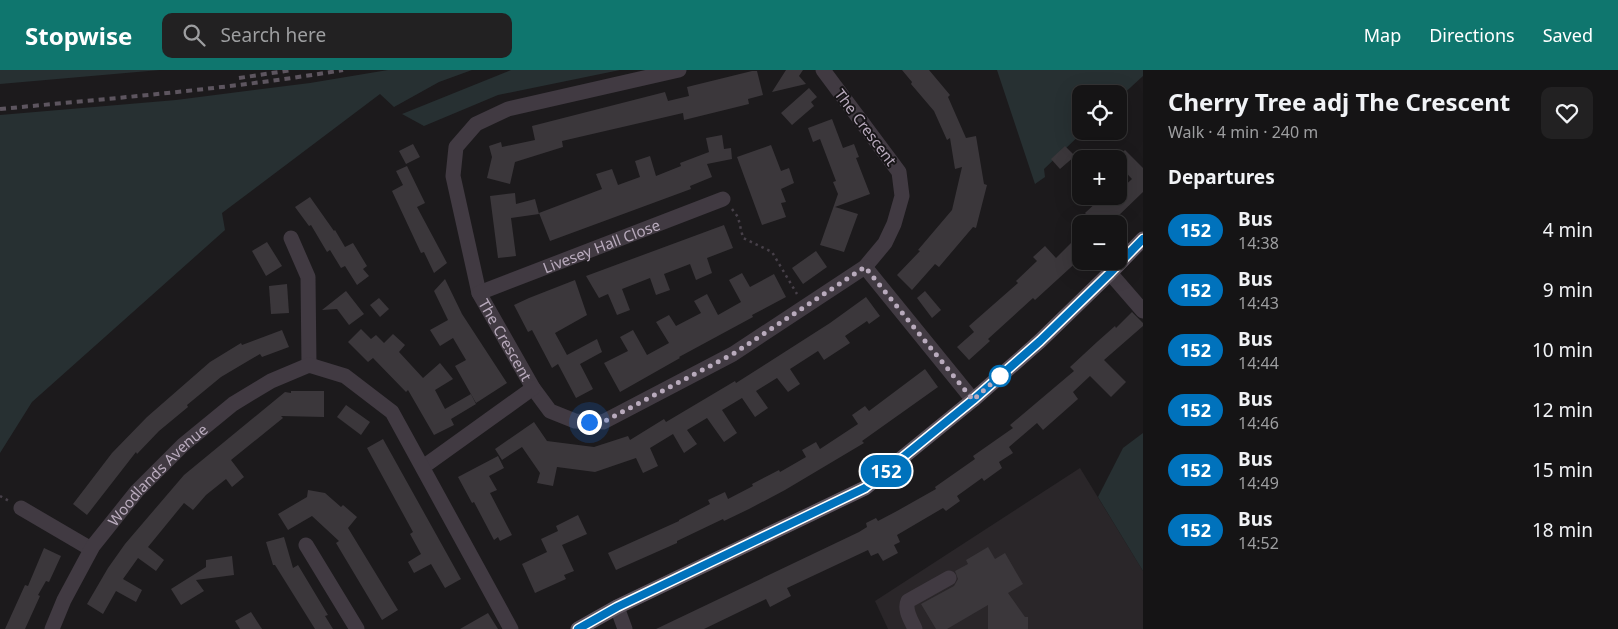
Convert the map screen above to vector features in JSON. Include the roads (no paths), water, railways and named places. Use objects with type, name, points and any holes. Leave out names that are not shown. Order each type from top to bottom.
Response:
[{"type":"main road","points":[[578,629],[617,607],[865,488],[973,400],[1040,341],[1143,239]]},
{"type":"street","name":"The Crescent","points":[[680,70],[508,109],[476,124],[456,147],[453,176],[479,293],[533,388],[550,411],[575,421],[603,422],[733,354],[865,267],[885,243],[894,224],[902,196],[899,172],[823,70]]},
{"type":"street","name":"Livesey Hall Close","points":[[479,293],[723,198]]},
{"type":"street","points":[[291,238],[308,277],[309,365],[345,376],[392,412],[511,629]]},
{"type":"street","points":[[865,267],[973,400]]},
{"type":"street","points":[[1110,273],[1143,310]]},
{"type":"street","name":"Woodlands Avenue","points":[[52,629],[64,600],[91,549],[137,491],[183,445],[233,404],[271,381],[309,365]]},
{"type":"street","points":[[423,467],[533,388]]},
{"type":"street","points":[[21,508],[91,549]]},
{"type":"street","points":[[306,545],[357,629]]},
{"type":"street","points":[[915,629],[907,610],[906,605],[908,601],[949,578]]},
{"type":"street","points":[[617,607],[625,629]]},
{"type":"railway","points":[[239,78],[292,70]]},
{"type":"railway","points":[[0,109],[215,88],[343,70]]}]
